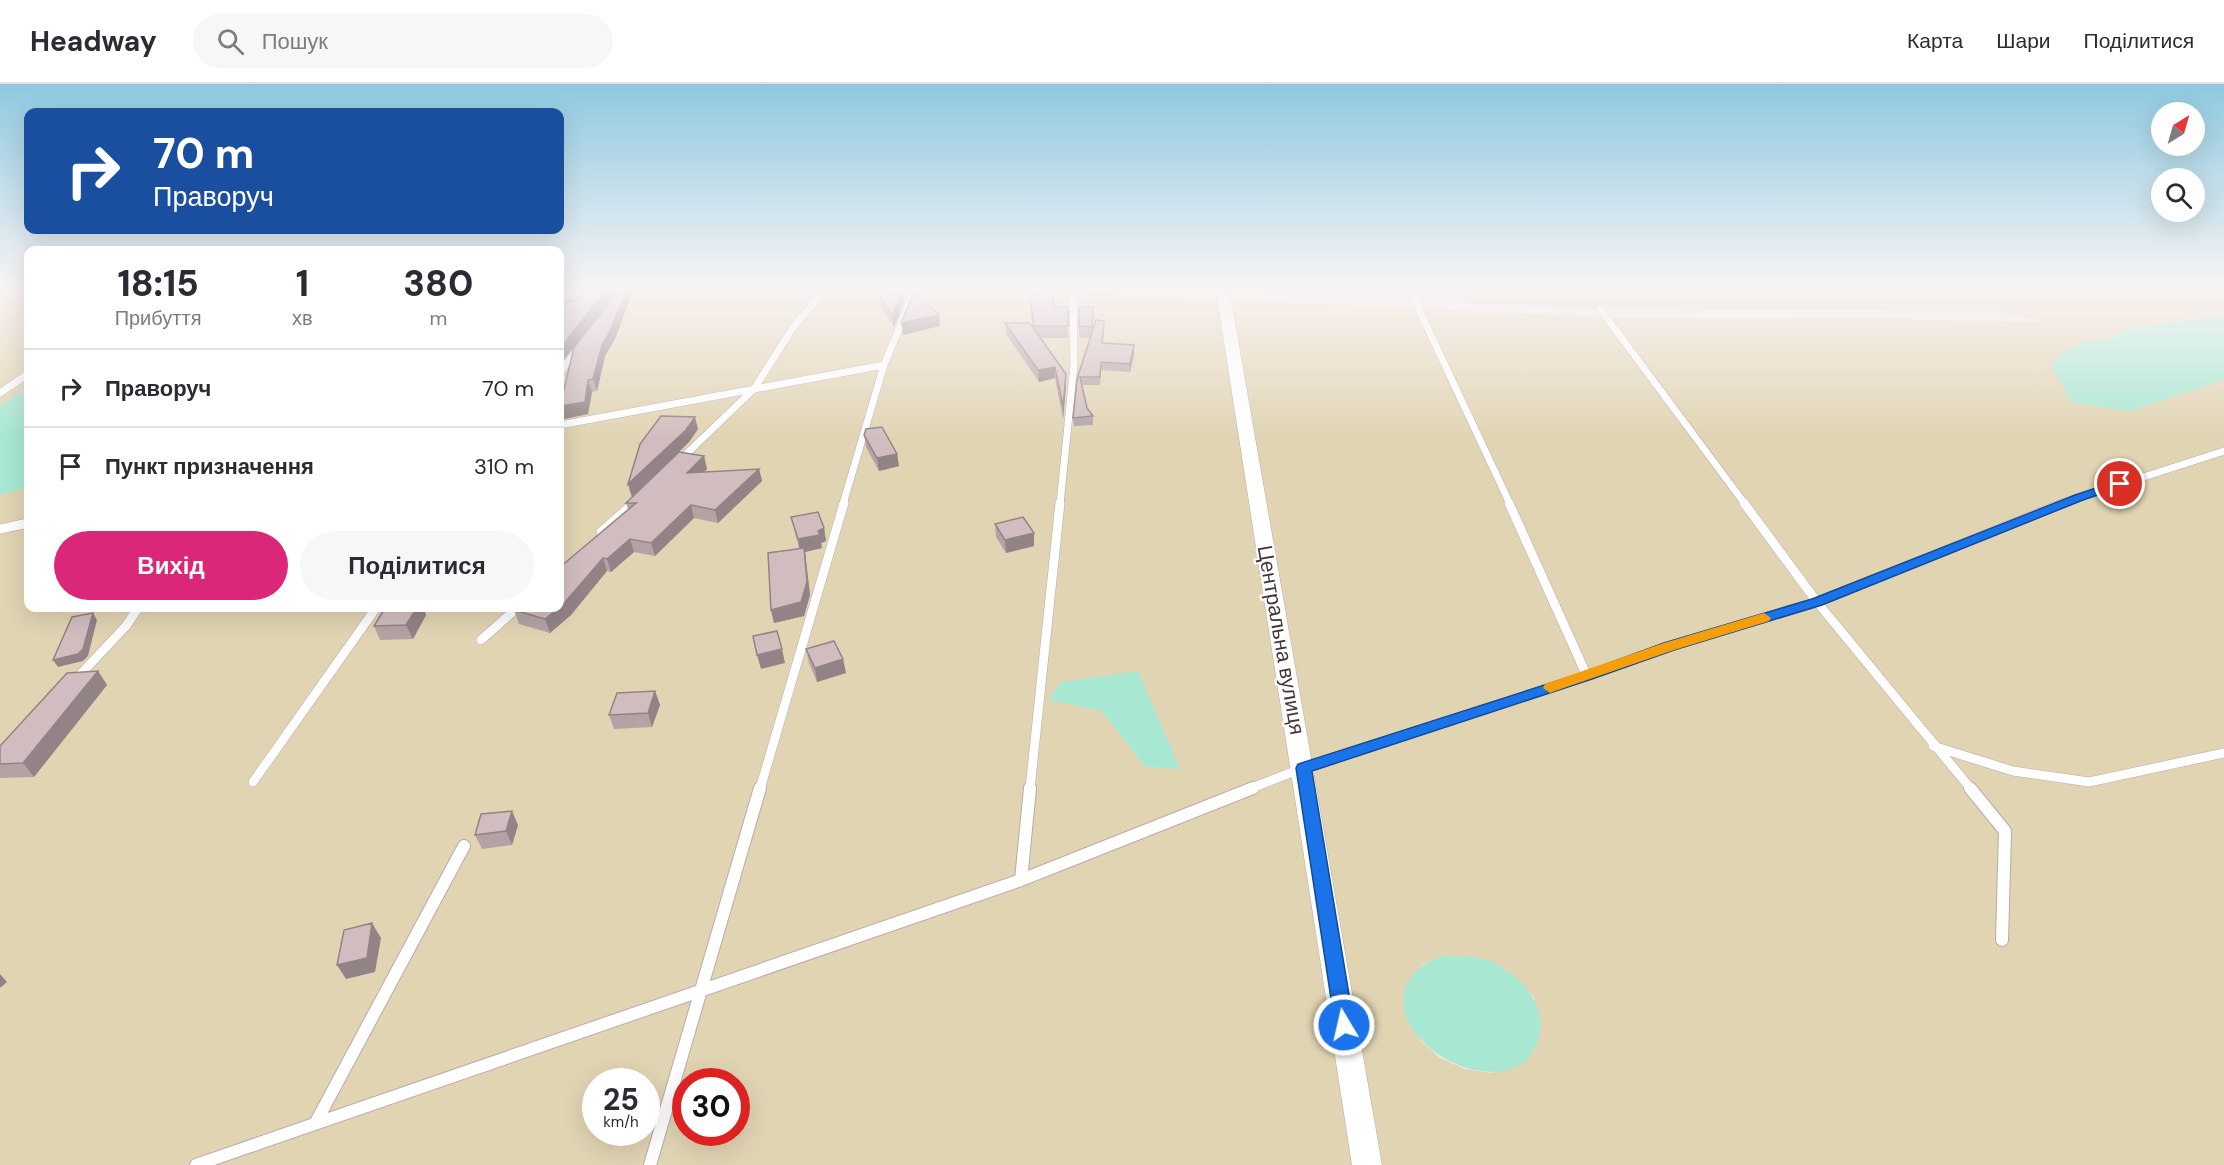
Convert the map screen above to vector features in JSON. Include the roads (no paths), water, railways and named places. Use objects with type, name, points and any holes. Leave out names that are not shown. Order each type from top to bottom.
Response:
[{"type":"street","name":"Центральна вулиця","points":[[1230,338],[1367,1165]]},
{"type":"lane","points":[[672,467],[754,389],[786,338]]},
{"type":"lane","points":[[650,1165],[884,365],[895,338]]},
{"type":"lane","points":[[1021,880],[1074,365],[1074,338]]},
{"type":"lane","points":[[1433,338],[1587,676]]},
{"type":"lane","points":[[1622,338],[1817,602],[2005,831],[2002,940]]},
{"type":"lane","points":[[564,367],[582,344]]},
{"type":"lane","points":[[564,424],[884,365]]},
{"type":"lane","points":[[0,393],[24,377]]},
{"type":"lane","points":[[196,1165],[1021,880],[1303,768],[1587,676],[1669,646],[1817,602],[2079,497],[2224,451]]},
{"type":"lane","points":[[595,538],[639,498]]},
{"type":"lane","points":[[0,529],[24,524]]},
{"type":"lane","points":[[71,684],[126,626],[135,612]]},
{"type":"lane","points":[[253,782],[373,612]]},
{"type":"lane","points":[[481,640],[512,612]]},
{"type":"lane","points":[[1933,746],[2013,771],[2089,782],[2224,753]]},
{"type":"lane","points":[[316,1122],[464,846]]}]
